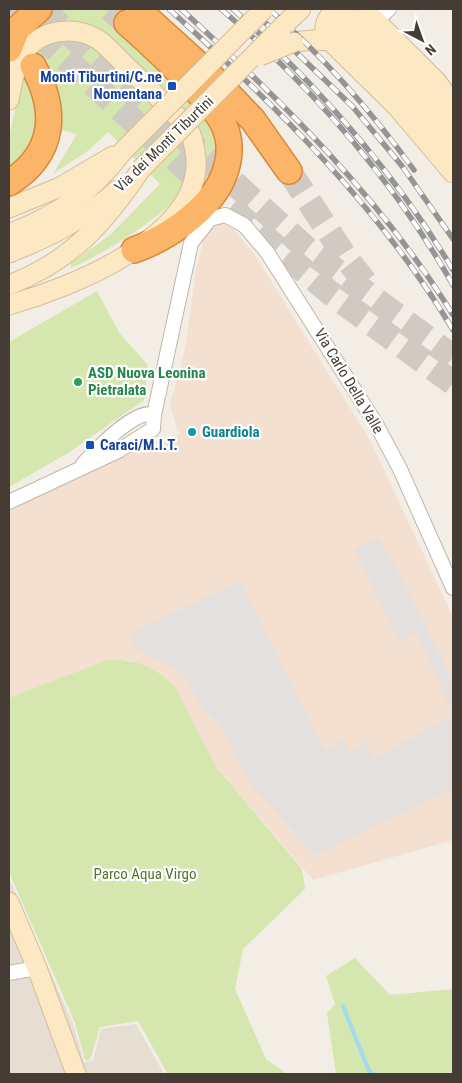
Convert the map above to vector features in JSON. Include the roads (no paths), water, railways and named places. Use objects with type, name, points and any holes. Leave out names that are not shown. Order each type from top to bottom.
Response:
[{"type":"highway","points":[[9,49],[18,29],[39,9]]},
{"type":"highway","points":[[132,16],[212,76],[253,120],[289,171]]},
{"type":"highway","points":[[132,16],[166,58],[215,111],[224,126],[229,148],[224,177],[217,190],[202,207],[158,239],[134,250]]},
{"type":"highway","points":[[9,183],[33,163],[42,150],[48,133],[50,114],[48,101],[33,66]]},
{"type":"street","points":[[241,31],[246,9]]},
{"type":"street","name":"Via dei Monti Tiburtini","points":[[9,234],[48,217],[79,198],[104,175],[123,151],[264,9]]},
{"type":"street","name":"Via dei Monti Tiburtini","points":[[9,253],[58,233],[80,220],[141,169],[301,9]]},
{"type":"street","points":[[376,13],[448,93]]},
{"type":"street","points":[[250,61],[294,42],[313,40],[336,22]]},
{"type":"street","points":[[336,22],[417,87],[453,129]]},
{"type":"street","points":[[336,22],[403,92],[453,150]]},
{"type":"street","points":[[336,22],[397,107],[453,173]]},
{"type":"street","points":[[9,100],[16,70],[25,50],[46,35],[76,30],[100,40],[187,126],[194,142],[196,160],[194,180],[190,191],[182,207],[172,219],[134,250],[9,313]]},
{"type":"street","points":[[9,208],[60,187],[123,151]]},
{"type":"street","points":[[9,285],[48,266],[78,246],[112,211],[141,169]]},
{"type":"street","name":"Via Carlo Della Valle","points":[[154,416],[191,243],[205,223],[222,215],[235,219],[251,232],[273,260],[376,424],[400,468],[453,588]]},
{"type":"street","points":[[9,306],[38,297]]},
{"type":"street","points":[[9,502],[140,439],[153,429],[154,416],[145,414],[133,420],[108,439],[80,467]]},
{"type":"street","points":[[9,902],[37,968],[75,1074]]},
{"type":"street","points":[[9,973],[37,968]]},
{"type":"waterway","points":[[343,1006],[369,1071],[373,1074]]},
{"type":"tunnel","points":[[11,9],[198,180],[329,292],[453,383]]},
{"type":"tunnel","points":[[42,9],[307,249],[453,357]]},
{"type":"tunnel","points":[[110,9],[127,23]]},
{"type":"tunnel","points":[[289,171],[346,258],[365,282]]},
{"type":"railway","points":[[169,9],[248,82],[359,199],[424,285],[453,330]]},
{"type":"railway","points":[[181,9],[292,115],[362,191],[425,272],[453,315]]},
{"type":"railway","points":[[221,9],[287,70],[349,137],[405,209],[453,285]]},
{"type":"railway","points":[[233,9],[295,68],[353,131],[406,198],[453,270]]},
{"type":"railway","points":[[251,9],[352,106],[402,166],[453,239]]},
{"type":"railway","points":[[269,9],[328,65],[381,127],[414,170]]},
{"type":"place","name":"Monti Tiburtini/C.ne Nomentana","points":[[172,86]]},
{"type":"place","name":"ASD Nuova Leonina Pietralata","points":[[78,382]]},
{"type":"place","name":"Guardiola","points":[[192,432]]},
{"type":"place","name":"Caraci/M.I.T.","points":[[90,445]]},
{"type":"park label","name":"Parco Aqua Virgo","points":[[145,874]]}]
